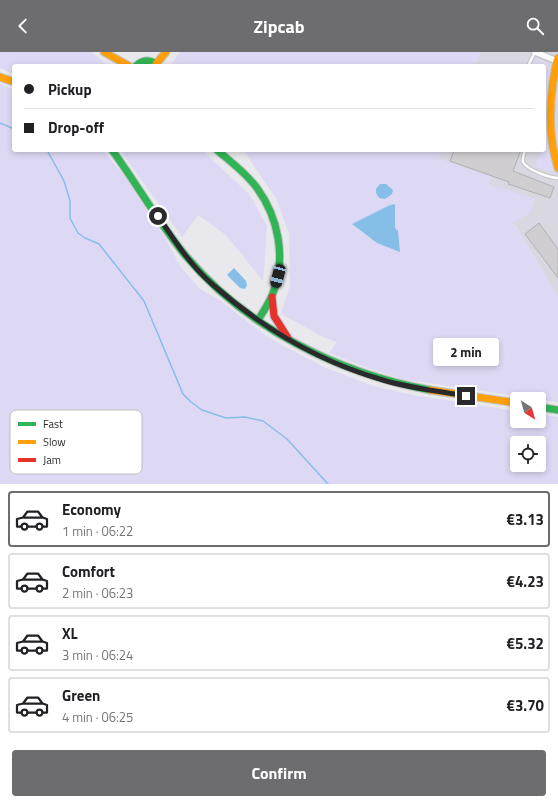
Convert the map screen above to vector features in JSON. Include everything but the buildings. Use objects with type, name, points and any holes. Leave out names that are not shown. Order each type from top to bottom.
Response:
[{"type":"main road","points":[[104,52],[125,64]]},
{"type":"main road","points":[[158,64],[166,52]]},
{"type":"main road","points":[[139,64],[148,60],[155,64]]},
{"type":"main road","points":[[558,60],[550,97],[550,134],[555,161],[558,168]]},
{"type":"main road","points":[[0,77],[12,81]]},
{"type":"main road","points":[[113,152],[185,255],[212,284],[258,320],[325,359],[384,380],[432,390],[510,402]]},
{"type":"main road","points":[[219,152],[243,173],[256,187],[265,200],[275,221],[280,242],[278,276],[272,297],[258,320]]},
{"type":"main road","points":[[272,297],[274,316],[288,338]]},
{"type":"main road","points":[[546,408],[558,410]]},
{"type":"street","points":[[535,52],[558,60]]},
{"type":"lane","points":[[529,64],[535,52]]},
{"type":"lane","points":[[524,152],[523,158],[527,166],[544,175],[558,178]]},
{"type":"shaded area","points":[[0,52],[92,52],[106,64],[12,64],[12,73],[0,68]]},
{"type":"shaded area","points":[[180,52],[481,52],[476,64],[171,64]]},
{"type":"shaded area","points":[[420,52],[558,52],[558,297],[516,226],[423,186],[432,152],[546,152],[546,64],[428,64]]},
{"type":"shaded area","points":[[536,59],[541,60],[548,65],[550,70],[546,107],[546,64],[534,64]]},
{"type":"shaded area","points":[[0,84],[12,89],[12,152],[105,152],[125,177],[166,239],[180,266],[200,289],[221,301],[262,333],[280,344],[326,368],[373,386],[412,395],[510,410],[510,428],[546,428],[546,415],[558,417],[558,484],[0,484]]},
{"type":"shaded area","points":[[546,126],[549,156],[554,170],[552,172],[535,167],[540,152],[546,152]]},
{"type":"shaded area","points":[[121,152],[204,152],[250,195],[267,226],[263,281],[226,235],[198,215],[182,237]]},
{"type":"shaded area","points":[[244,152],[441,152],[439,159],[492,177],[489,184],[535,199],[530,213],[511,224],[516,226],[558,297],[558,402],[546,400],[546,392],[510,392],[510,395],[402,379],[329,353],[337,342],[325,338],[281,314],[290,285],[289,233],[276,198]]},
{"type":"water","points":[[380,184],[386,184],[393,190],[392,194],[385,199],[379,198],[376,193],[376,189]]},
{"type":"water","points":[[395,204],[395,228],[398,231],[400,252],[377,243],[352,224],[390,205]]},
{"type":"water","points":[[234,268],[246,281],[247,285],[245,289],[240,288],[227,275]]},
{"type":"waterway","points":[[0,123],[12,128]]},
{"type":"waterway","points":[[48,152],[64,181],[70,201],[70,218],[78,233],[99,244],[144,301],[183,394],[202,410],[226,418],[245,417],[263,421],[287,439],[328,484]]},
{"type":"traffic: fast","points":[[138,64],[144,61],[150,61],[156,64]]},
{"type":"traffic: fast","points":[[113,152],[185,255],[209,281],[236,304],[265,325],[296,344],[328,359],[361,372],[430,390]]},
{"type":"traffic: fast","points":[[219,152],[257,188],[270,211],[278,237],[278,277],[271,298],[258,320]]},
{"type":"traffic: fast","points":[[546,408],[558,410]]},
{"type":"traffic: slow","points":[[104,52],[125,64]]},
{"type":"traffic: slow","points":[[156,64],[166,52]]},
{"type":"traffic: slow","points":[[558,58],[553,82],[550,115],[551,136],[558,168]]},
{"type":"traffic: slow","points":[[0,77],[12,81]]},
{"type":"traffic: slow","points":[[430,390],[510,402]]},
{"type":"traffic: jam","points":[[272,297],[274,316],[288,338]]},
{"type":"route","points":[[158,216],[185,255],[212,284],[258,320],[307,350],[344,367],[384,380],[466,396]]}]
